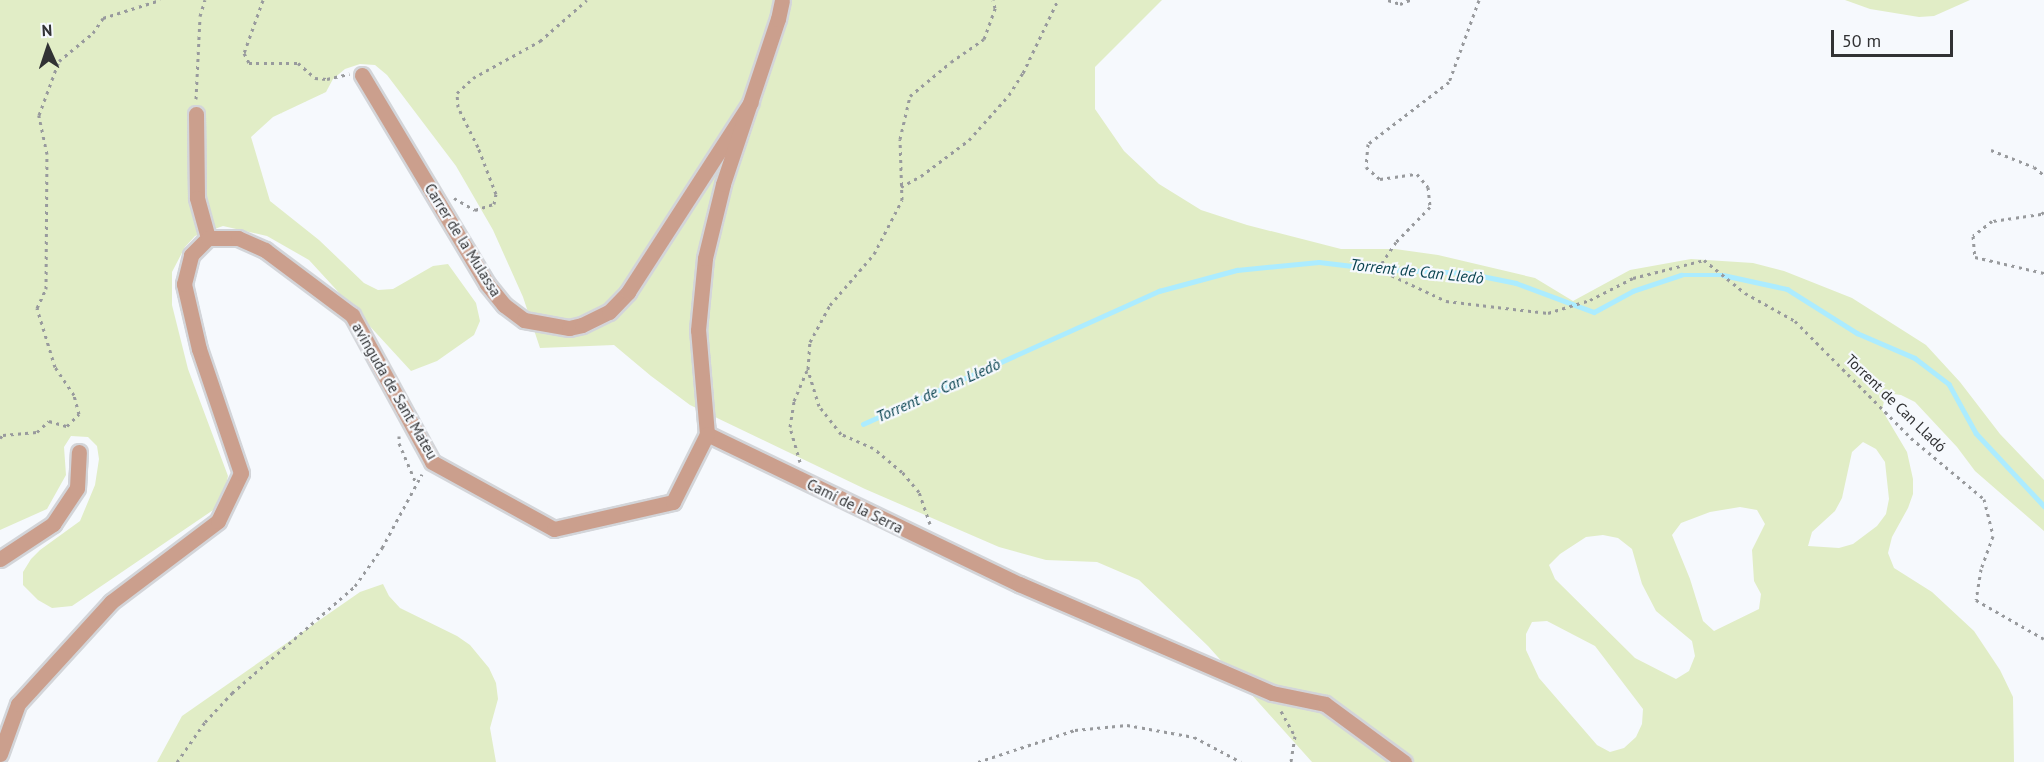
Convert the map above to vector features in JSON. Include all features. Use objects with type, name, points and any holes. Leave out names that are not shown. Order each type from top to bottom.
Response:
[{"type":"street","points":[[707,434],[698,330],[705,258],[723,184],[778,19],[782,0]]},
{"type":"street","name":"Carrer de la Mulassa","points":[[362,75],[487,284],[515,315],[554,327],[582,325],[609,312],[619,302],[751,102]]},
{"type":"street","points":[[0,754],[18,704],[111,602],[218,521],[241,474],[199,349],[184,284],[191,255],[208,238],[197,198],[196,114]]},
{"type":"street","name":"avinguda de Sant Mateu","points":[[208,238],[238,238],[265,250],[352,315],[432,462],[554,529],[673,502],[707,434]]},
{"type":"street","name":"Camí de la Serra","points":[[707,434],[947,551],[1272,693],[1325,704],[1404,762]]},
{"type":"street","points":[[0,559],[53,524],[77,488],[79,452]]},
{"type":"path","points":[[0,438],[3,435],[37,432],[49,421],[67,426],[79,414],[74,395],[55,367],[38,308],[46,289],[47,154],[39,115],[59,61],[93,33],[103,18],[160,0]]},
{"type":"path","points":[[196,114],[200,16],[205,0]]},
{"type":"path","points":[[263,0],[244,53],[249,63],[298,63],[315,78],[362,75]]},
{"type":"path","points":[[447,194],[475,210],[494,204],[496,194],[478,147],[458,107],[456,93],[473,78],[540,41],[587,0]]},
{"type":"path","points":[[805,482],[790,428],[794,401],[808,369],[810,342],[830,305],[874,255],[902,200],[900,139],[910,96],[951,62],[984,39],[994,8],[993,0]]},
{"type":"path","points":[[901,187],[921,176],[969,140],[1009,95],[1023,73],[1058,0]]},
{"type":"path","points":[[1388,0],[1400,4],[1410,0]]},
{"type":"path","name":"Torrent de Can Lladó","points":[[1479,0],[1449,82],[1368,144],[1366,167],[1380,179],[1418,174],[1428,187],[1430,207],[1396,242],[1378,268],[1446,301],[1548,313],[1590,300],[1633,278],[1704,260],[1745,293],[1795,321],[1911,438],[1984,499],[1993,536],[1981,569],[1976,600],[2044,639]]},
{"type":"path","points":[[1991,150],[2034,167],[2044,175]]},
{"type":"path","points":[[2044,212],[1992,221],[1973,236],[1974,257],[2044,273]]},
{"type":"path","points":[[808,369],[819,406],[841,434],[873,448],[902,472],[919,492],[933,532],[947,551]]},
{"type":"path","points":[[177,762],[205,722],[232,693],[355,586],[382,548],[417,484],[399,443],[403,428],[410,422]]},
{"type":"path","points":[[1272,693],[1295,736],[1291,762]]},
{"type":"path","points":[[978,762],[1075,730],[1127,725],[1194,737],[1241,762]]},
{"type":"green space","points":[[0,0],[1162,0],[1095,67],[1095,109],[1124,151],[1159,184],[1201,210],[1247,225],[1341,249],[1395,249],[1438,255],[1535,278],[1573,301],[1630,270],[1691,259],[1753,263],[1784,271],[1852,298],[1926,345],[1960,382],[2000,434],[2044,480],[2044,531],[1975,471],[1957,447],[1915,402],[1901,395],[1886,393],[1882,410],[1907,452],[1913,479],[1913,494],[1892,537],[1888,553],[1894,568],[1932,592],[1974,631],[2000,670],[2013,697],[2014,762],[1312,762],[1208,646],[1139,580],[1097,562],[1046,560],[999,547],[865,489],[690,405],[614,345],[540,348],[523,297],[493,230],[456,166],[387,75],[375,65],[360,64],[345,69],[333,79],[326,92],[273,117],[251,137],[270,201],[319,240],[364,283],[378,290],[393,289],[433,266],[448,264],[476,303],[480,321],[474,335],[437,361],[411,371],[309,260],[267,236],[223,226],[195,236],[185,247],[172,272],[172,305],[188,369],[228,476],[222,504],[72,606],[52,608],[38,600],[23,585],[23,572],[40,550],[80,521],[95,485],[99,459],[97,446],[88,437],[71,436],[64,447],[66,475],[47,509],[0,530]],"holes":[[[1863,442],[1876,449],[1885,462],[1889,499],[1886,514],[1877,526],[1853,544],[1839,548],[1808,546],[1812,532],[1835,511],[1842,498],[1852,452]],[[1740,507],[1757,510],[1765,524],[1752,550],[1754,581],[1761,594],[1759,609],[1714,631],[1703,621],[1690,579],[1672,535],[1681,523],[1710,512]],[[1603,535],[1618,538],[1632,549],[1642,584],[1656,611],[1692,641],[1695,656],[1689,671],[1676,679],[1635,658],[1555,579],[1549,565],[1560,554],[1586,537]],[[1547,621],[1595,646],[1643,709],[1642,724],[1636,737],[1624,748],[1610,752],[1597,745],[1539,678],[1526,650],[1526,634],[1532,622]]]},
{"type":"green space","points":[[1845,0],[1970,0],[1934,16],[1919,17],[1870,9]]},
{"type":"green space","points":[[383,584],[389,596],[400,608],[457,636],[470,645],[489,668],[496,683],[498,699],[490,728],[496,762],[157,762],[182,716],[360,592]]},
{"type":"waterway","name":"Torrent de Can Lledò","points":[[863,424],[1159,291],[1237,270],[1319,262],[1378,269],[1467,273],[1516,283],[1594,312],[1633,291],[1681,275],[1723,275],[1787,289],[1857,333],[1915,358],[1949,384],[1976,433],[2044,506]]}]
